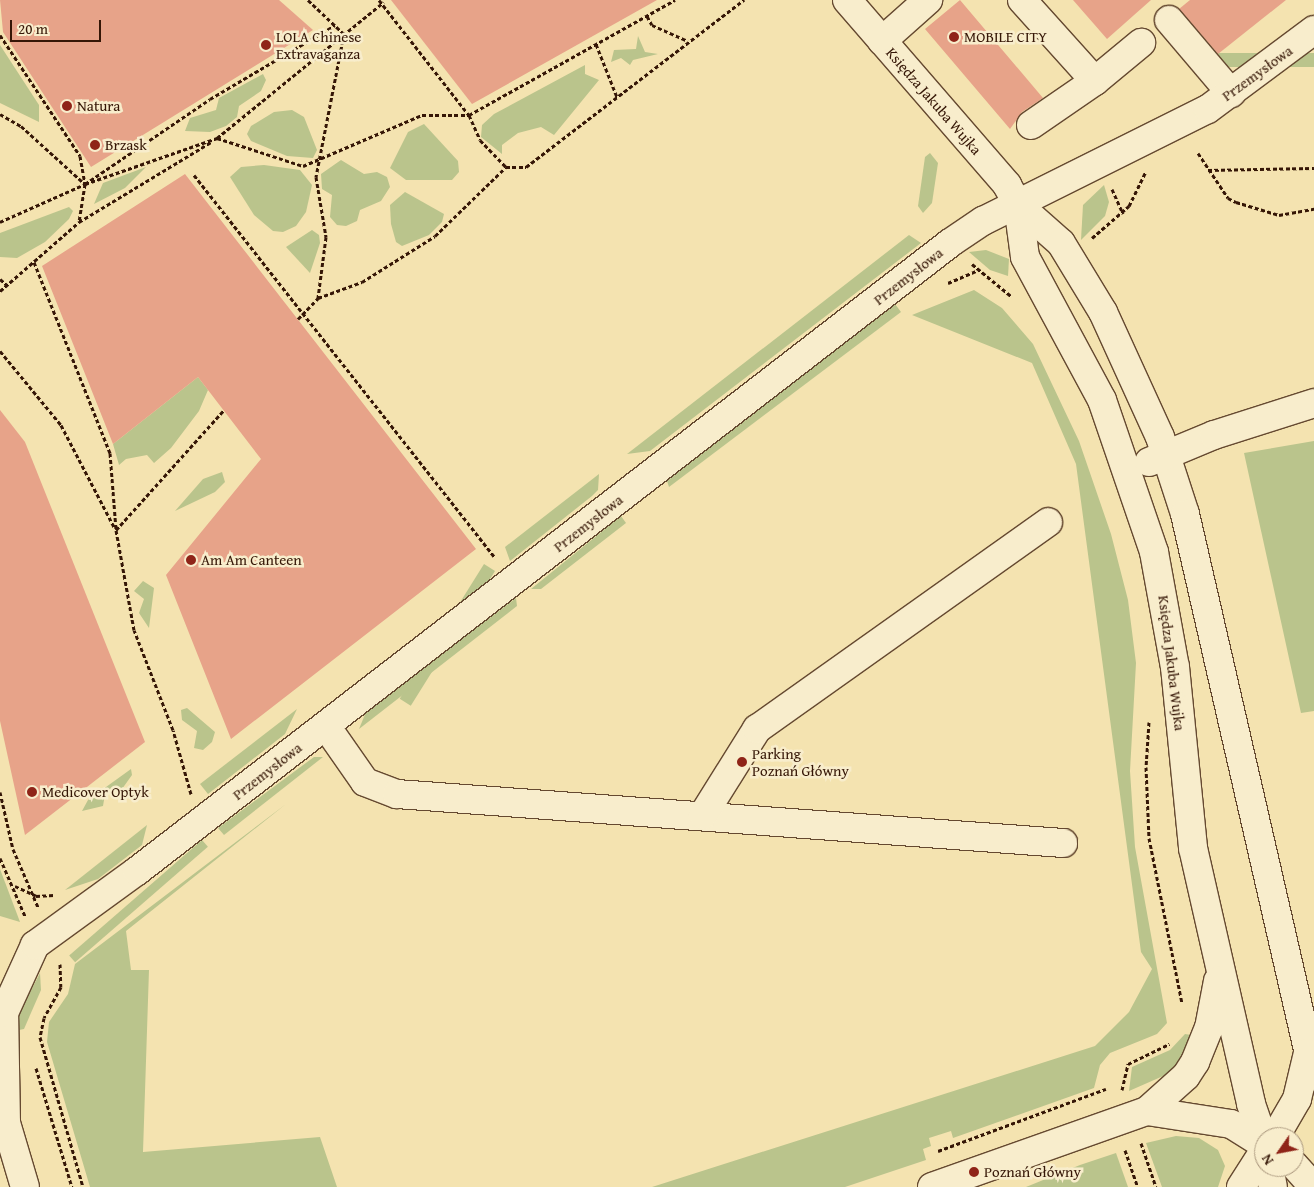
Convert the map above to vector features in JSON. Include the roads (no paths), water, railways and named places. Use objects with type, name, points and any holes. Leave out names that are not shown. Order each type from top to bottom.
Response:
[{"type":"street","points":[[882,41],[928,0]]},
{"type":"street","points":[[1022,0],[1095,82]]},
{"type":"street","name":"Księdza Jakuba Wujka","points":[[856,3],[882,41],[1007,185],[1018,205],[1061,243],[1077,266],[1103,312],[1165,454],[1187,523],[1312,1064]]},
{"type":"street","points":[[1169,20],[1231,93]]},
{"type":"street","name":"Przemysłowa","points":[[25,1187],[3,1113],[4,1013],[36,936],[326,726],[950,244],[1018,205],[1169,131],[1231,93],[1314,30]]},
{"type":"street","points":[[1031,125],[1095,82],[1141,43]]},
{"type":"street","name":"Księdza Jakuba Wujka","points":[[1018,205],[1026,257],[1089,372],[1129,470],[1164,600],[1189,820],[1220,973],[1260,1127]]},
{"type":"street","points":[[1129,470],[1165,454],[1314,403]]},
{"type":"street","points":[[703,815],[757,729],[1048,522]]},
{"type":"street","points":[[326,726],[365,782],[397,794],[703,815],[1063,843]]},
{"type":"street","points":[[932,1187],[1136,1103],[1186,1076],[1196,1062],[1209,1028],[1220,973]]},
{"type":"street","points":[[1281,1127],[1312,1064]]},
{"type":"street","points":[[1136,1103],[1231,1124],[1254,1137]]},
{"type":"street","points":[[1242,1187],[1254,1167]]},
{"type":"street","points":[[1304,1176],[1314,1186]]},
{"type":"place","name":"MOBILE CITY","points":[[954,37]]},
{"type":"place","name":"LOLA Chinese Extravaganza","points":[[266,45]]},
{"type":"place","name":"Natura","points":[[67,106]]},
{"type":"place","name":"Brzask","points":[[95,145]]},
{"type":"place","name":"Am Am Canteen","points":[[191,560]]},
{"type":"place","name":"Parking Poznań Główny","points":[[742,762]]},
{"type":"place","name":"Medicover Optyk","points":[[32,792]]},
{"type":"place","name":"Poznań Główny","points":[[974,1172]]}]
